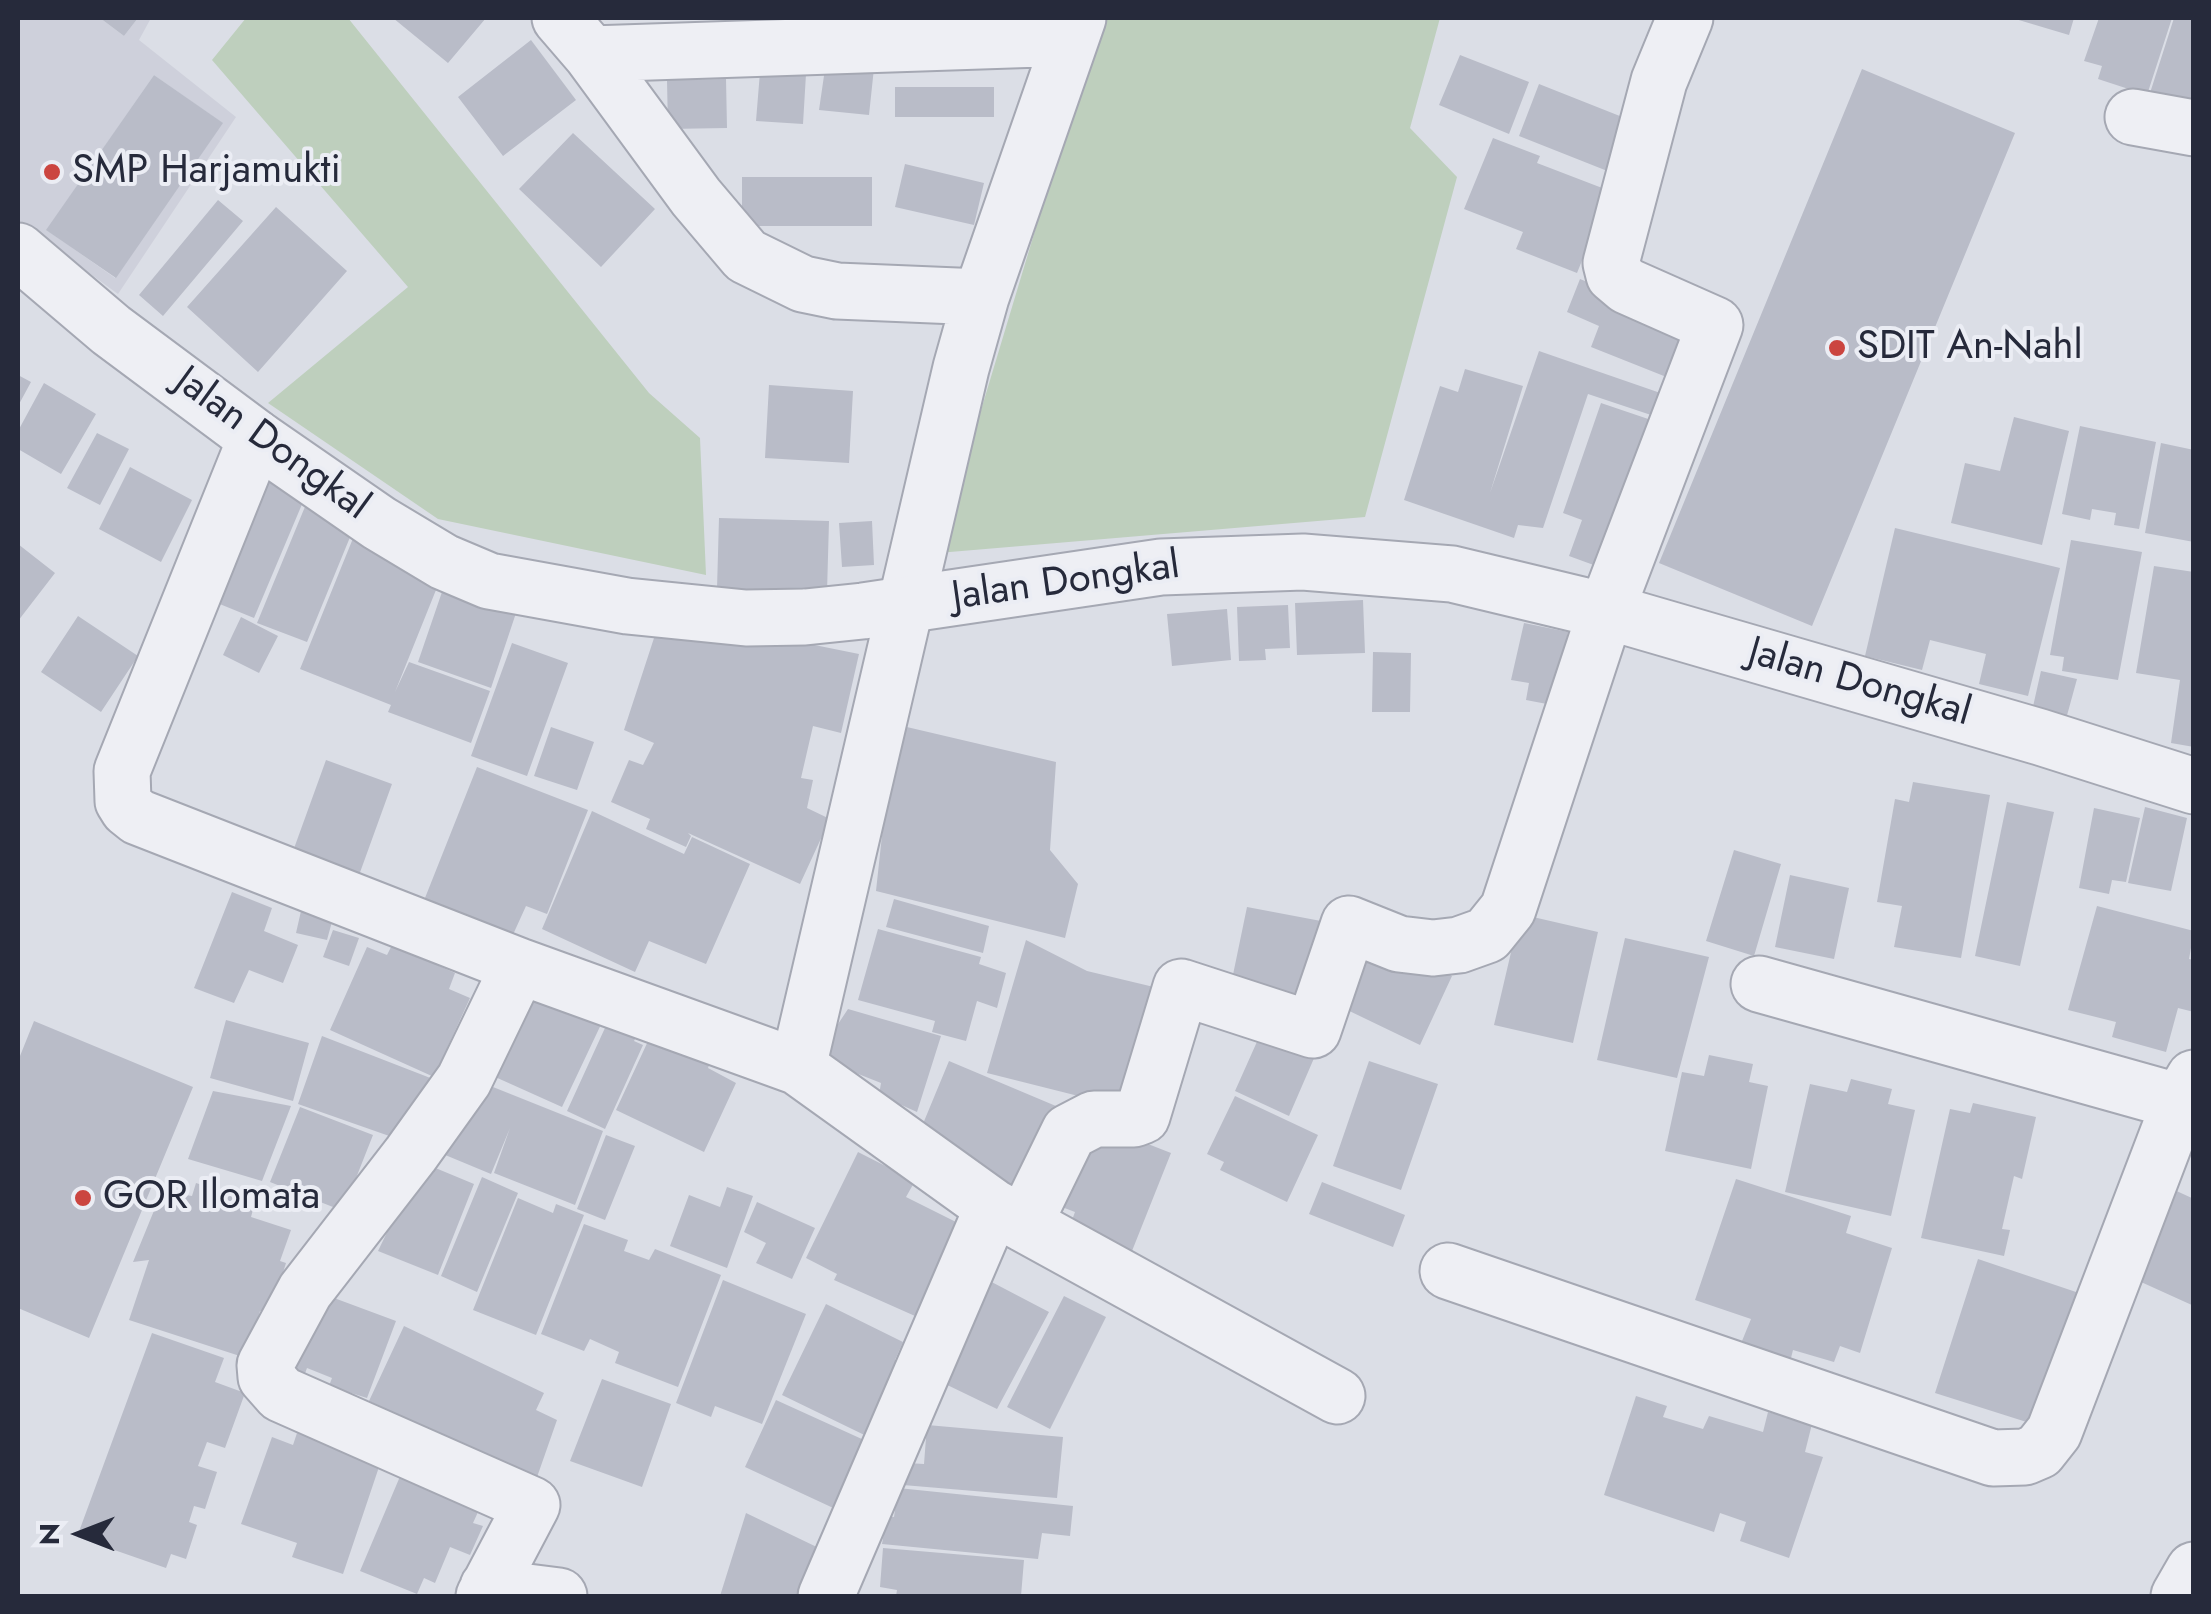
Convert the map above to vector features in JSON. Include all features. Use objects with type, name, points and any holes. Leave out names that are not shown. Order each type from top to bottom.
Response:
[{"type":"street","points":[[826,1596],[1008,1215],[1069,1132],[1094,1119],[1142,1116],[1181,986],[1313,1030],[1349,924],[1399,944],[1433,948],[1487,935],[1508,909],[1606,611],[1715,324],[1627,286],[1614,275],[1611,263],[1659,81],[1685,18]]},
{"type":"street","points":[[575,36],[1074,28],[981,297],[961,368],[798,1067]]},
{"type":"street","points":[[575,36],[746,256],[802,284],[837,291],[981,297]]},
{"type":"street","points":[[2133,117],[2194,128]]},
{"type":"street","name":"Jalan Dongkal","points":[[18,251],[112,330],[256,438],[379,523],[444,562],[489,580],[628,606],[746,618],[804,617],[993,594],[1161,567],[1303,562],[1452,574],[1606,611],[2040,737],[2194,786]]},
{"type":"street","points":[[256,438],[122,772],[123,801],[138,816],[520,966],[798,1067],[1008,1215],[1337,1396]]},
{"type":"street","points":[[520,966],[464,1080],[306,1291],[264,1365],[266,1377],[281,1394],[532,1505],[486,1592],[559,1596]]},
{"type":"street","points":[[1448,1271],[1993,1458],[2039,1451],[2054,1432],[2187,1090],[1759,984]]},
{"type":"shaded area","name":"SMP Harjamukti","points":[[18,18],[100,18],[124,36],[138,18],[151,18],[139,40],[236,117],[118,294],[18,221]],"holes":[[[154,75],[222,123],[115,278],[47,230]]]},
{"type":"green space","points":[[246,18],[348,18],[649,393],[700,438],[706,575],[438,519],[268,403],[408,287],[212,60]]},
{"type":"green space","points":[[1099,18],[1440,18],[1410,128],[1457,177],[1365,517],[938,553]]},
{"type":"building","points":[[100,18],[138,18],[124,36]]},
{"type":"building","points":[[393,18],[486,18],[448,63]]},
{"type":"building","points":[[2012,18],[2074,18],[2069,35]]},
{"type":"building","points":[[2099,18],[2172,18],[2147,95],[2098,79],[2102,66],[2084,61]]},
{"type":"building","points":[[2174,18],[2194,18],[2194,107],[2150,93]]},
{"type":"building","points":[[531,40],[576,100],[503,156],[458,97]]},
{"type":"building","points":[[1460,55],[1529,82],[1509,134],[1439,105]]},
{"type":"building","points":[[826,62],[874,68],[869,115],[819,110]]},
{"type":"building","name":"SDIT An-Nahl","points":[[1862,69],[2015,133],[1812,626],[1659,563]]},
{"type":"building","points":[[760,72],[806,74],[803,124],[756,121]]},
{"type":"building","points":[[154,75],[223,123],[116,278],[46,230]]},
{"type":"building","points":[[726,79],[727,128],[668,129],[667,80]]},
{"type":"building","points":[[1539,84],[1640,124],[1620,176],[1519,136]]},
{"type":"building","points":[[895,87],[994,87],[994,117],[895,117]]},
{"type":"building","points":[[573,133],[655,209],[601,267],[519,189]]},
{"type":"building","points":[[1493,138],[1540,156],[1537,163],[1610,191],[1577,273],[1516,249],[1523,232],[1464,209]]},
{"type":"building","points":[[905,164],[984,183],[974,225],[895,207]]},
{"type":"building","points":[[742,177],[872,177],[872,226],[742,226]]},
{"type":"building","points":[[218,200],[243,221],[163,316],[139,295]]},
{"type":"building","points":[[276,207],[347,271],[258,372],[187,307]]},
{"type":"building","points":[[1580,279],[1700,328],[1679,382],[1591,347],[1599,326],[1567,312]]},
{"type":"building","points":[[1539,351],[1672,397],[1663,419],[1588,394],[1543,528],[1518,525],[1514,538],[1404,500],[1440,386],[1458,392],[1465,369],[1523,386],[1490,493]]},
{"type":"building","points":[[18,375],[31,382],[18,406]]},
{"type":"building","points":[[44,383],[96,414],[61,474],[18,449],[18,431]]},
{"type":"building","points":[[769,385],[853,391],[849,463],[765,458]]},
{"type":"building","points":[[1601,403],[1660,423],[1610,571],[1569,556],[1582,520],[1563,513]]},
{"type":"building","points":[[2014,417],[2069,431],[2042,545],[1951,523],[1965,463],[2000,471]]},
{"type":"building","points":[[2080,426],[2156,442],[2139,529],[2114,525],[2116,513],[2092,509],[2090,520],[2062,514]]},
{"type":"building","points":[[97,433],[129,449],[100,505],[67,488]]},
{"type":"building","points":[[2161,443],[2194,450],[2194,542],[2145,533]]},
{"type":"building","points":[[130,467],[192,500],[161,562],[99,529]]},
{"type":"building","points":[[260,470],[308,490],[254,618],[205,598]]},
{"type":"building","points":[[309,497],[355,525],[307,642],[257,623]]},
{"type":"building","points":[[719,518],[829,521],[827,592],[717,589]]},
{"type":"building","points":[[872,521],[874,565],[842,567],[839,523]]},
{"type":"building","points":[[358,526],[442,575],[395,692],[409,662],[490,691],[471,743],[388,712],[391,705],[300,669]]},
{"type":"building","points":[[1895,528],[2060,568],[2028,696],[1979,684],[1986,654],[1930,640],[1922,670],[1865,656]]},
{"type":"building","points":[[2071,540],[2142,552],[2118,680],[2062,671],[2064,657],[2050,655]]},
{"type":"building","points":[[18,544],[55,573],[18,621]]},
{"type":"building","points":[[2154,566],[2194,572],[2194,747],[2171,743],[2180,680],[2136,673]]},
{"type":"building","points":[[443,589],[516,613],[491,688],[418,662]]},
{"type":"building","points":[[1363,600],[1365,653],[1297,655],[1295,603]]},
{"type":"building","points":[[1288,605],[1290,648],[1265,649],[1266,660],[1239,661],[1237,607]]},
{"type":"building","points":[[1227,609],[1231,660],[1172,666],[1167,614]]},
{"type":"building","points":[[78,616],[138,656],[101,712],[41,672]]},
{"type":"building","points":[[241,617],[278,636],[259,673],[223,655]]},
{"type":"building","points":[[1524,623],[1568,632],[1555,690],[1550,689],[1547,704],[1526,700],[1529,683],[1511,680]]},
{"type":"building","points":[[765,635],[859,654],[841,733],[813,726],[801,778],[813,780],[807,808],[830,819],[800,884],[688,833],[691,836],[686,847],[646,829],[650,819],[611,802],[629,760],[643,765],[654,743],[624,730],[654,638]]},
{"type":"building","points":[[512,643],[568,663],[527,776],[471,756]]},
{"type":"building","points":[[1373,652],[1411,653],[1410,712],[1372,712]]},
{"type":"building","points":[[2041,671],[2077,679],[2066,719],[2032,711]]},
{"type":"building","points":[[894,724],[1056,762],[1050,850],[1078,884],[1065,938],[876,891]]},
{"type":"building","points":[[551,727],[594,742],[577,790],[534,776]]},
{"type":"building","points":[[326,760],[392,784],[354,889],[288,865]]},
{"type":"building","points":[[477,767],[588,810],[547,914],[526,906],[511,939],[423,903]]},
{"type":"building","points":[[1913,782],[1990,795],[1961,958],[1894,947],[1902,906],[1877,902],[1895,799],[1909,802]]},
{"type":"building","points":[[2007,802],[2054,812],[2020,966],[1975,956]]},
{"type":"building","points":[[2145,807],[2187,818],[2171,891],[2128,883]]},
{"type":"building","points":[[2094,808],[2140,818],[2126,882],[2112,880],[2109,894],[2079,888]]},
{"type":"building","points":[[592,811],[684,854],[692,837],[750,864],[706,964],[649,941],[635,972],[542,929]]},
{"type":"building","points":[[1734,850],[1781,864],[1754,956],[1706,941]]},
{"type":"building","points":[[1790,875],[1849,888],[1834,959],[1775,947]]},
{"type":"building","points":[[232,892],[272,908],[264,931],[298,945],[283,983],[249,970],[234,1003],[194,988]]},
{"type":"building","points":[[894,899],[989,926],[983,953],[886,927]]},
{"type":"building","points":[[2097,906],[2194,931],[2189,959],[2194,960],[2194,1012],[2178,1008],[2166,1052],[2112,1037],[2116,1022],[2068,1010]]},
{"type":"building","points":[[1247,907],[1321,921],[1305,1004],[1229,994]]},
{"type":"building","points":[[301,911],[333,918],[327,940],[296,933]]},
{"type":"building","points":[[1520,914],[1598,932],[1573,1043],[1494,1025]]},
{"type":"building","points":[[878,929],[981,957],[979,964],[1006,973],[997,1008],[977,1001],[966,1041],[932,1032],[935,1021],[858,1000]]},
{"type":"building","points":[[333,930],[359,938],[349,966],[323,957]]},
{"type":"building","points":[[1371,937],[1452,976],[1420,1045],[1339,1006]]},
{"type":"building","points":[[1625,938],[1709,957],[1677,1078],[1597,1060]]},
{"type":"building","points":[[1026,940],[1087,971],[1158,988],[1142,1112],[987,1073]]},
{"type":"building","points":[[392,945],[455,973],[449,989],[470,998],[434,1077],[330,1030],[367,947],[387,955]]},
{"type":"building","points":[[536,984],[605,1016],[562,1107],[493,1076]]},
{"type":"building","points":[[848,1009],[941,1036],[917,1112],[879,1095],[881,1083],[808,1054],[822,1018],[838,1024]]},
{"type":"building","points":[[610,1017],[639,1031],[634,1041],[643,1045],[605,1129],[567,1111]]},
{"type":"building","points":[[226,1020],[309,1043],[293,1101],[210,1078]]},
{"type":"building","name":"GOR Ilomata","points":[[34,1021],[193,1087],[89,1338],[18,1308],[18,1061]]},
{"type":"building","points":[[1264,1026],[1318,1049],[1289,1116],[1235,1091]]},
{"type":"building","points":[[322,1036],[433,1079],[395,1138],[298,1104]]},
{"type":"building","points":[[649,1039],[711,1060],[708,1068],[736,1083],[704,1152],[616,1110]]},
{"type":"building","points":[[1709,1055],[1753,1064],[1749,1082],[1768,1086],[1751,1169],[1665,1151],[1682,1072],[1704,1076]]},
{"type":"building","points":[[949,1061],[1063,1109],[1022,1203],[971,1177],[978,1162],[920,1131]]},
{"type":"building","points":[[1369,1061],[1438,1084],[1401,1190],[1333,1166]]},
{"type":"building","points":[[1851,1079],[1892,1089],[1888,1104],[1915,1110],[1891,1216],[1785,1192],[1810,1084],[1847,1092]]},
{"type":"building","points":[[483,1083],[603,1131],[575,1205],[494,1173],[510,1128],[491,1174],[438,1152]]},
{"type":"building","points":[[213,1091],[291,1106],[262,1181],[188,1159]]},
{"type":"building","points":[[1235,1096],[1318,1135],[1287,1202],[1220,1170],[1224,1162],[1207,1154]]},
{"type":"building","points":[[1973,1103],[2036,1117],[2022,1179],[2014,1176],[2002,1229],[2010,1230],[2004,1256],[1921,1238],[1950,1109],[1970,1113]]},
{"type":"building","points":[[300,1107],[373,1135],[343,1211],[270,1182]]},
{"type":"building","points":[[1102,1126],[1171,1153],[1130,1256],[1068,1231],[1075,1212],[1054,1204],[1079,1143]]},
{"type":"building","points":[[606,1135],[635,1146],[605,1220],[577,1209]]},
{"type":"building","points":[[858,1152],[915,1181],[906,1197],[978,1233],[933,1324],[834,1280],[837,1274],[806,1258]]},
{"type":"building","points":[[421,1162],[474,1184],[438,1275],[378,1251]]},
{"type":"building","points":[[482,1177],[518,1193],[477,1292],[441,1276]]},
{"type":"building","points":[[1736,1179],[1851,1216],[1846,1233],[1892,1248],[1860,1353],[1840,1346],[1834,1362],[1793,1350],[1791,1358],[1767,1351],[1742,1341],[1751,1319],[1695,1300]]},
{"type":"building","points":[[1322,1182],[1405,1215],[1393,1247],[1309,1214]]},
{"type":"building","points":[[196,1183],[255,1202],[251,1217],[291,1230],[280,1261],[286,1263],[270,1314],[260,1311],[246,1358],[129,1320],[149,1260],[133,1262],[162,1191],[192,1196]]},
{"type":"building","points":[[727,1187],[753,1196],[727,1268],[670,1246],[689,1195],[720,1207]]},
{"type":"building","points":[[2170,1188],[2194,1199],[2194,1306],[2130,1277]]},
{"type":"building","points":[[518,1198],[553,1213],[556,1204],[584,1215],[536,1335],[473,1310]]},
{"type":"building","points":[[757,1202],[815,1228],[792,1279],[756,1263],[766,1243],[744,1232]]},
{"type":"building","points":[[584,1224],[628,1240],[624,1251],[649,1260],[655,1249],[721,1275],[678,1387],[615,1363],[619,1352],[590,1339],[584,1351],[541,1334]]},
{"type":"building","points":[[1978,1259],[2079,1293],[2036,1425],[1935,1393]]},
{"type":"building","points":[[984,1278],[1049,1312],[997,1409],[939,1381]]},
{"type":"building","points":[[723,1280],[806,1314],[762,1424],[715,1406],[711,1417],[676,1403]]},
{"type":"building","points":[[326,1295],[396,1321],[367,1398],[329,1386],[332,1378],[307,1368],[303,1379],[279,1370]]},
{"type":"building","points":[[1064,1296],[1106,1317],[1050,1429],[1007,1407]]},
{"type":"building","points":[[826,1304],[903,1342],[895,1360],[916,1369],[885,1445],[782,1395]]},
{"type":"building","points":[[404,1326],[544,1393],[536,1410],[557,1420],[536,1480],[369,1401]]},
{"type":"building","points":[[152,1333],[224,1358],[215,1382],[245,1393],[225,1448],[207,1442],[198,1466],[217,1472],[205,1509],[194,1506],[189,1522],[197,1525],[186,1559],[171,1554],[166,1568],[77,1537]]},
{"type":"building","points":[[602,1379],[671,1404],[642,1487],[570,1461]]},
{"type":"building","points":[[1636,1396],[1667,1406],[1663,1417],[1703,1429],[1709,1416],[1763,1432],[1768,1412],[1812,1424],[1805,1452],[1823,1457],[1789,1558],[1740,1541],[1746,1522],[1720,1513],[1714,1532],[1604,1495]]},
{"type":"building","points":[[776,1400],[886,1450],[844,1513],[745,1467]]},
{"type":"building","points":[[927,1425],[1063,1437],[1057,1498],[903,1485],[907,1463],[924,1464]]},
{"type":"building","points":[[297,1433],[381,1461],[343,1574],[292,1557],[297,1543],[241,1524],[272,1437],[293,1445]]},
{"type":"building","points":[[404,1467],[483,1501],[473,1523],[483,1526],[470,1555],[450,1547],[435,1583],[424,1578],[417,1594],[360,1571]]},
{"type":"building","points":[[898,1488],[1073,1506],[1070,1536],[1042,1533],[1038,1559],[882,1544],[887,1516],[894,1517]]},
{"type":"building","points":[[746,1513],[823,1550],[805,1596],[720,1596]]},
{"type":"building","points":[[883,1548],[1024,1560],[1021,1596],[896,1596],[897,1590],[880,1587]]},
{"type":"place","name":"SMP Harjamukti","points":[[52,172]]},
{"type":"place","name":"SDIT An-Nahl","points":[[1837,348]]},
{"type":"place","name":"GOR Ilomata","points":[[83,1198]]}]
